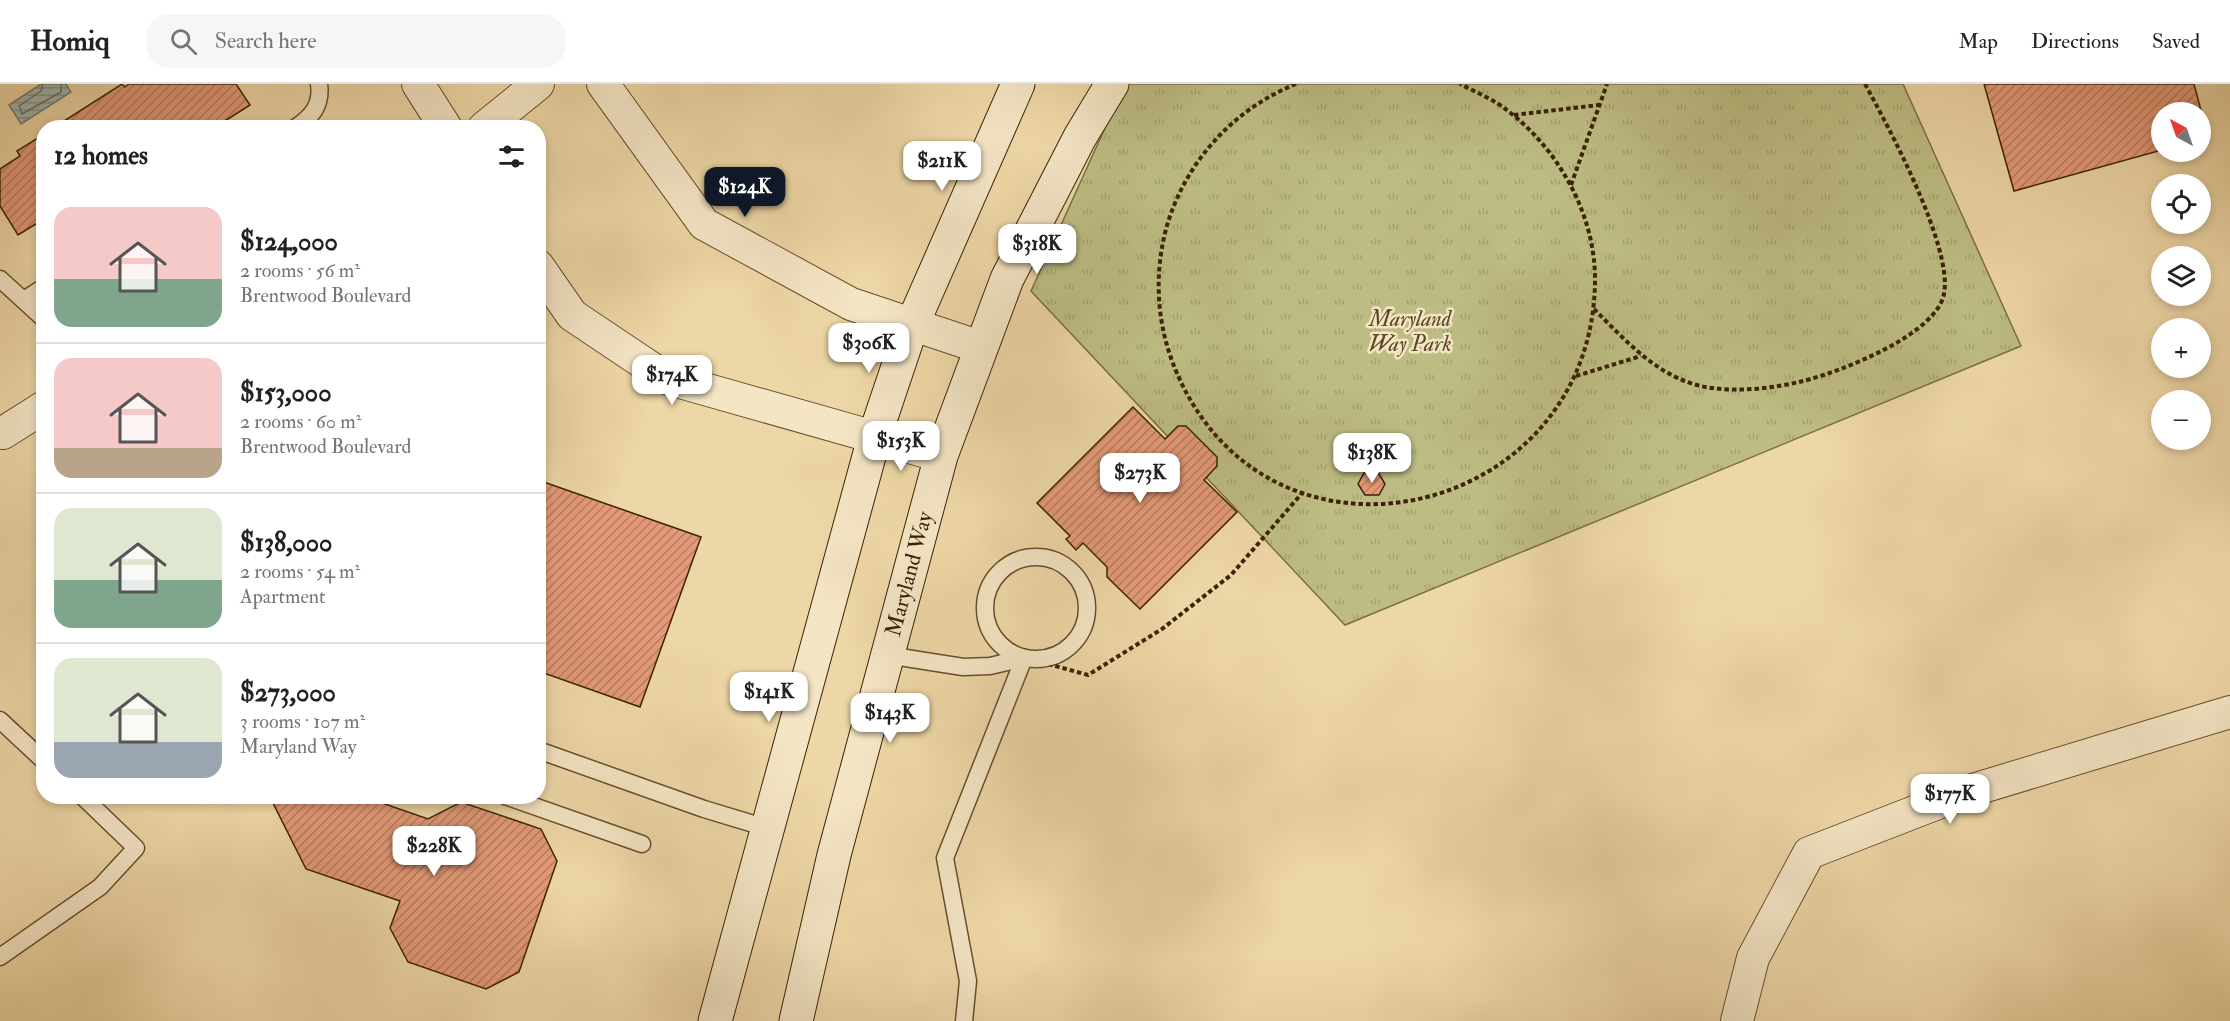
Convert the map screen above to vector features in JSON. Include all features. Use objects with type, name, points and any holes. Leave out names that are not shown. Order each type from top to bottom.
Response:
[{"type":"main road","points":[[715,1021],[874,438],[912,325],[1018,84]]},
{"type":"main road","name":"Maryland Way","points":[[796,1021],[834,855],[941,456],[1007,279],[1080,137],[1112,84]]},
{"type":"street","points":[[418,84],[441,120]]},
{"type":"street","points":[[494,120],[538,84]]},
{"type":"street","points":[[603,84],[704,224],[851,304],[980,347]]},
{"type":"street","points":[[546,278],[572,315],[666,378],[941,456]]},
{"type":"street","points":[[1,432],[36,412]]},
{"type":"street","points":[[1737,1021],[1753,958],[1809,853],[1966,792],[2230,712]]},
{"type":"lane","points":[[308,120],[319,102],[319,84]]},
{"type":"lane","points":[[0,279],[36,311]]},
{"type":"lane","points":[[24,300],[36,292]]},
{"type":"lane","points":[[887,655],[963,667],[990,666],[1026,658],[1045,658],[1071,645],[1081,632],[1087,608],[1085,594],[1074,574],[1056,561],[1039,557],[1024,558],[1002,570],[990,586],[986,597],[986,618],[995,639],[1004,648],[1026,658]]},
{"type":"lane","points":[[963,1021],[968,981],[945,858],[1026,658]]},
{"type":"lane","points":[[0,720],[36,754]]},
{"type":"lane","points":[[546,753],[704,809],[767,828]]},
{"type":"lane","points":[[0,957],[100,887],[136,848],[90,804]]},
{"type":"lane","points":[[528,804],[642,844]]},
{"type":"path","points":[[1296,84],[1258,103],[1234,121],[1204,153],[1187,178],[1169,218],[1161,249],[1158,291],[1162,330],[1172,362],[1187,395],[1208,425],[1237,455],[1264,474],[1303,492],[1366,504],[1405,503],[1444,493],[1475,481],[1509,459],[1534,437],[1561,402],[1575,376],[1588,341],[1594,308],[1595,279],[1590,239],[1571,186],[1548,150],[1514,116],[1496,102],[1460,84]]},
{"type":"path","points":[[1571,186],[1607,84]]},
{"type":"path","points":[[1594,308],[1641,356],[1690,382],[1712,388],[1771,387],[1803,381],[1847,366],[1899,341],[1925,324],[1939,309],[1944,295],[1946,274],[1943,255],[1912,179],[1865,84]]},
{"type":"path","points":[[1514,116],[1599,105]]},
{"type":"path","points":[[1575,376],[1641,356]]},
{"type":"path","points":[[1026,658],[1088,675],[1127,653],[1199,602],[1231,575],[1303,492]]},
{"type":"green space","name":"Maryland Way Park","points":[[1125,84],[1903,84],[2021,346],[1345,625],[1031,291]]},
{"type":"water","points":[[41,84],[66,84],[71,92],[21,124],[9,105]]},
{"type":"building","points":[[122,84],[125,87],[129,84],[236,84],[250,105],[227,120],[66,120]]},
{"type":"building","points":[[1984,84],[2194,84],[2199,102],[2151,102],[2151,153],[2014,191]]},
{"type":"building","points":[[36,139],[36,224],[18,235],[0,206],[0,169],[20,156],[17,151]]},
{"type":"building","points":[[1133,407],[1165,439],[1178,426],[1186,426],[1217,457],[1217,466],[1204,480],[1237,512],[1140,609],[1107,577],[1107,567],[1083,543],[1076,550],[1066,539],[1070,536],[1037,503]]},
{"type":"building","points":[[1378,472],[1385,484],[1379,495],[1365,495],[1358,484],[1364,473]]},
{"type":"building","points":[[546,483],[701,537],[640,707],[546,674]]},
{"type":"building","points":[[274,804],[385,804],[428,819],[457,804],[467,804],[541,829],[557,861],[519,972],[486,989],[408,962],[390,928],[400,901],[306,869]]}]
